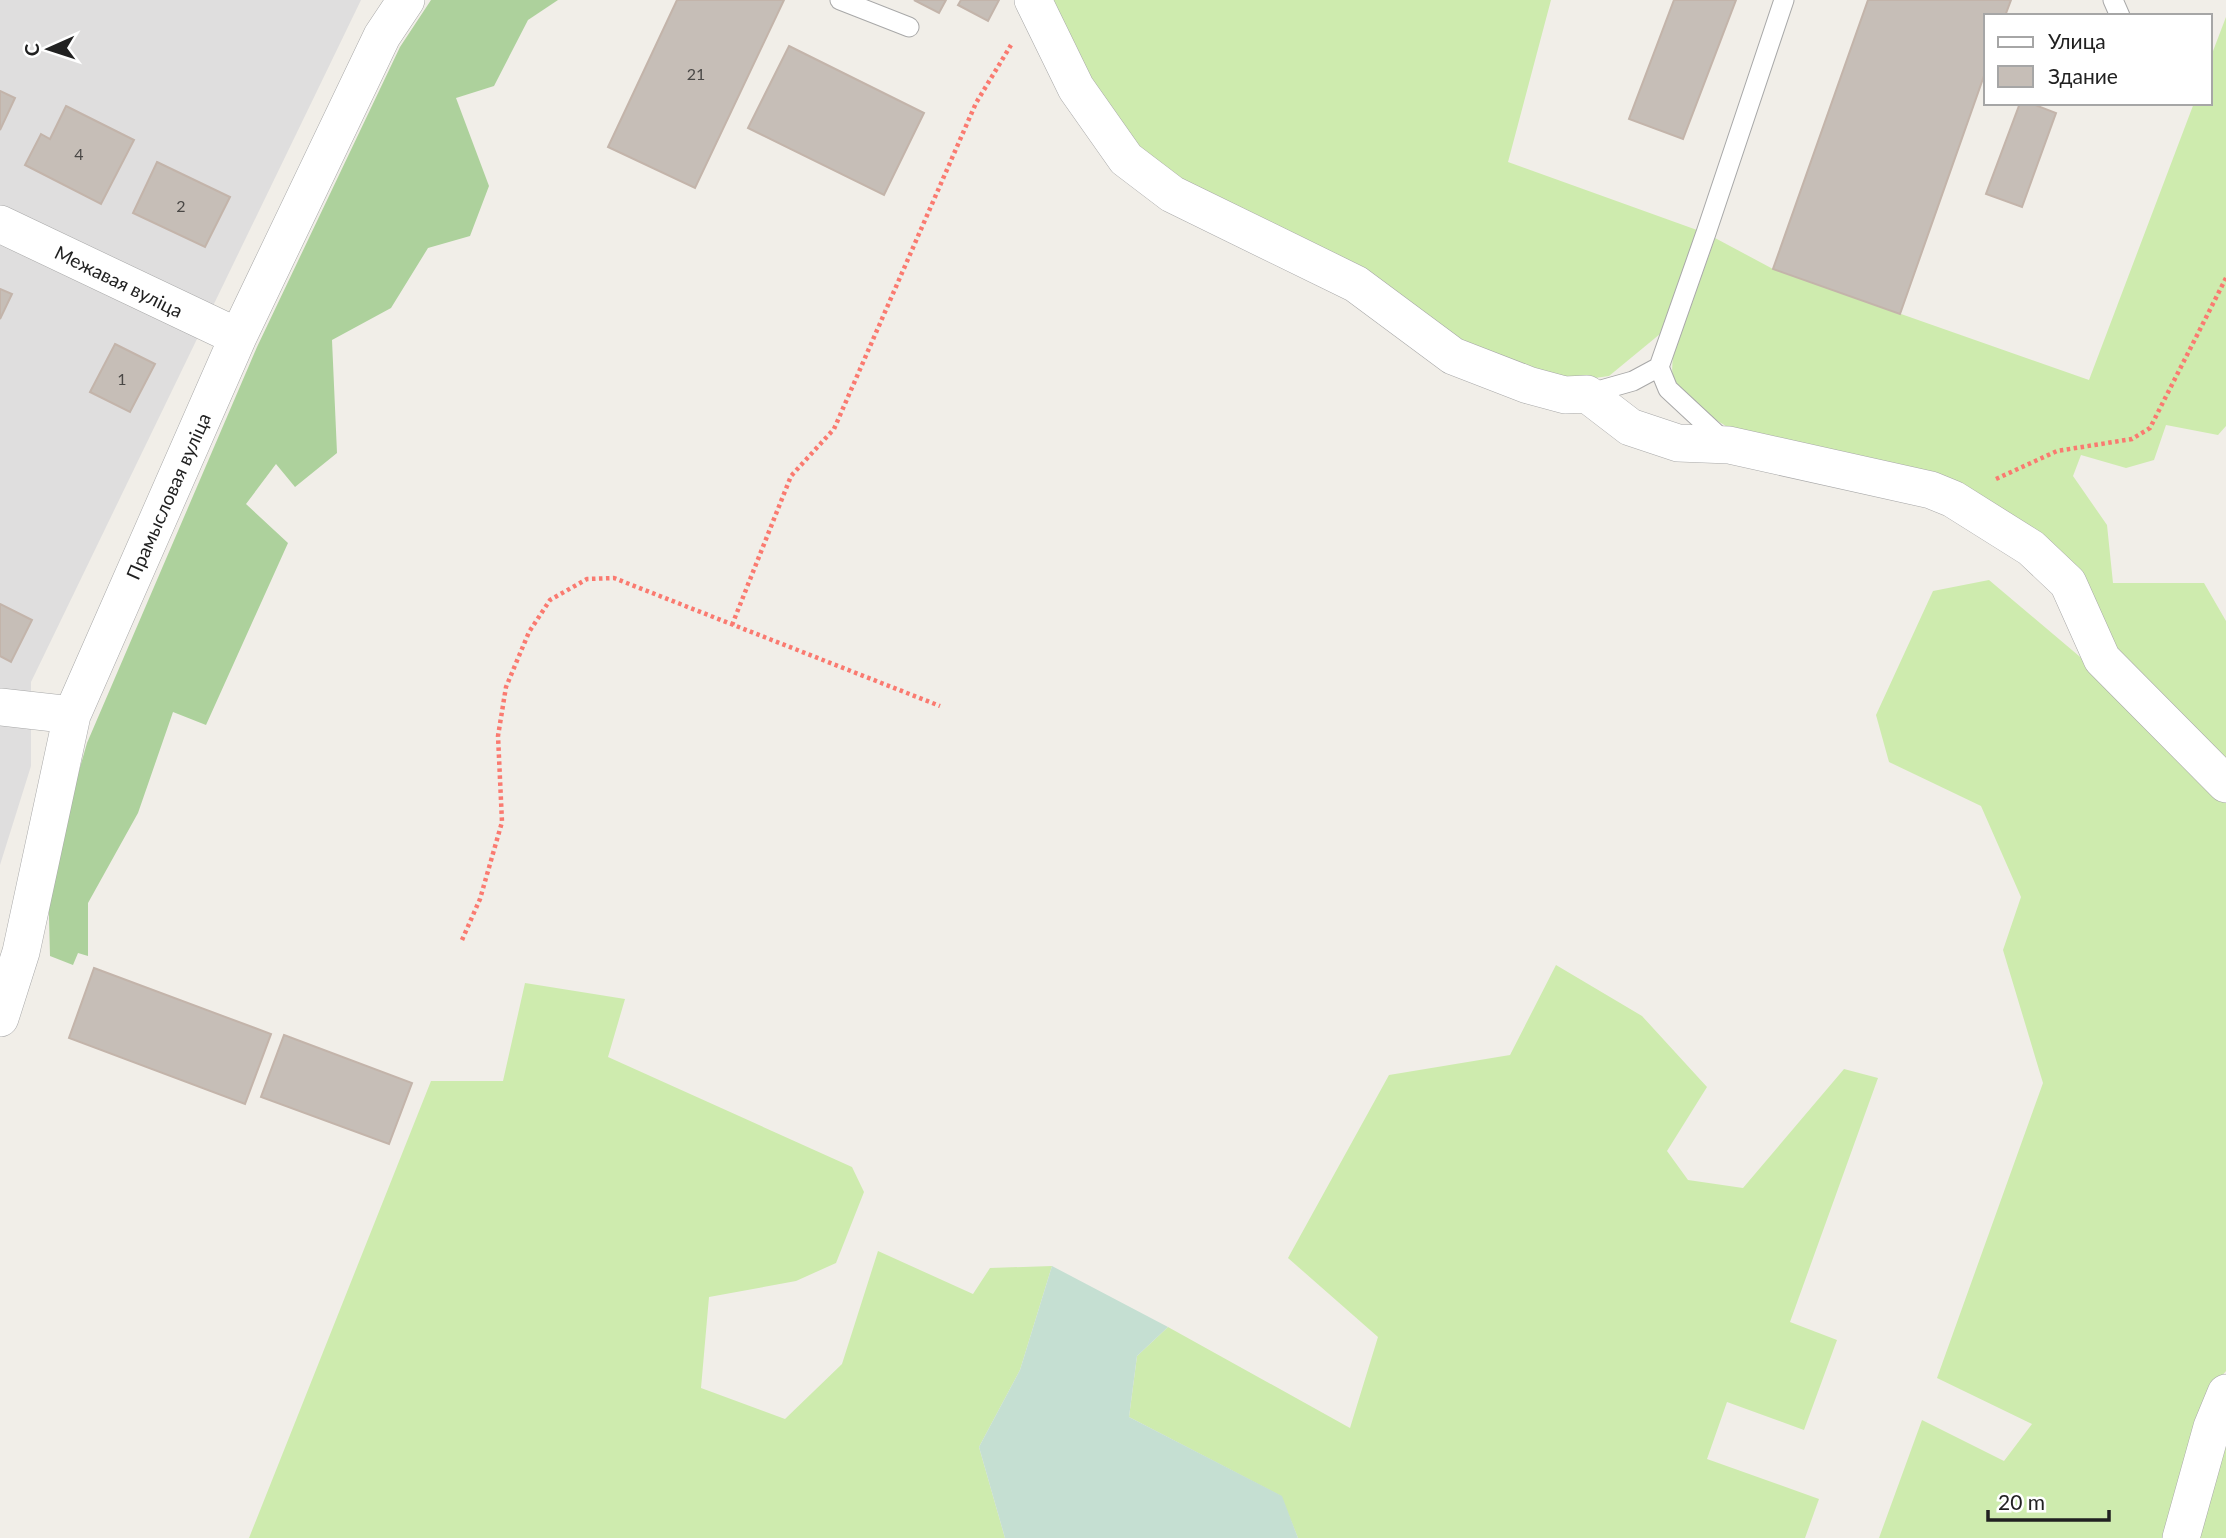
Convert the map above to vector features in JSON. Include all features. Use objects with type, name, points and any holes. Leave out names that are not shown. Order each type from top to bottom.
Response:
[{"type":"street","name":"Прамысловая вуліца","points":[[0,1018],[21,952],[72,715],[237,337],[382,36],[406,0]]},
{"type":"street","points":[[1034,2],[1076,88],[1126,159],[1172,194],[1356,285],[1453,356],[1540,388],[1565,395],[1587,394],[1630,427],[1678,443],[1729,445],[1931,490],[1953,499],[2031,548],[2068,583],[2102,659],[2226,784]]},
{"type":"street","name":"Межавая вуліца","points":[[0,224],[237,337]]},
{"type":"street","points":[[0,707],[72,715]]},
{"type":"street","points":[[2181,1538],[2212,1427],[2226,1393]]},
{"type":"lane","points":[[839,0],[909,27]]},
{"type":"lane","points":[[1729,445],[1668,389],[1659,367],[1784,0]]},
{"type":"lane","points":[[1587,394],[1633,381],[1659,367]]},
{"type":"path","points":[[732,625],[791,476],[834,429],[976,103],[1034,2]]},
{"type":"path","points":[[1953,499],[2057,451],[2132,439],[2150,428],[2226,278]]},
{"type":"path","points":[[462,940],[480,898],[502,822],[498,736],[506,687],[529,632],[550,600],[587,579],[614,578],[940,706]]},
{"type":"shaded area","points":[[0,0],[361,0],[31,682],[31,766],[0,865]]},
{"type":"green space","points":[[431,0],[558,0],[528,20],[494,86],[456,98],[489,186],[470,236],[428,248],[391,308],[332,340],[337,453],[295,487],[276,464],[246,504],[288,543],[206,725],[173,712],[138,813],[88,903],[88,956],[78,953],[73,965],[50,956],[48,879],[87,743],[257,347],[400,47]]},
{"type":"green space","points":[[1052,0],[1551,0],[1508,162],[1697,230],[1660,334],[1609,376],[1567,382],[1458,346],[1135,155],[1086,84]]},
{"type":"green space","points":[[2226,17],[2226,426],[2218,435],[2166,425],[2154,460],[2126,468],[2081,455],[2073,476],[2107,525],[2113,583],[2204,583],[2226,621],[2226,770],[2112,656],[2034,539],[1739,434],[1688,399],[1676,385],[1672,368],[1673,357],[1715,238],[1773,269],[2089,380],[2193,105],[2212,105],[2212,54]]},
{"type":"green space","points":[[1989,580],[2092,667],[2226,800],[2226,1371],[2221,1377],[2170,1538],[1879,1538],[1922,1420],[2004,1461],[2032,1424],[1937,1378],[2043,1083],[2003,950],[2021,897],[1981,806],[1889,762],[1876,715],[1933,591]]},
{"type":"green space","points":[[1556,965],[1642,1016],[1707,1087],[1667,1151],[1688,1180],[1743,1188],[1844,1069],[1878,1078],[1790,1322],[1837,1340],[1804,1430],[1727,1402],[1707,1459],[1819,1499],[1805,1538],[1298,1538],[1281,1496],[1129,1417],[1137,1356],[1168,1327],[1350,1428],[1378,1337],[1288,1258],[1389,1075],[1510,1055]]},
{"type":"green space","points":[[525,983],[625,999],[608,1057],[852,1167],[864,1192],[836,1263],[796,1281],[709,1297],[701,1388],[785,1419],[842,1364],[878,1251],[973,1294],[990,1268],[1052,1266],[1020,1370],[979,1447],[1005,1538],[249,1538],[431,1081],[503,1081]]},
{"type":"green space","points":[[1052,1266],[1168,1327],[1137,1356],[1129,1417],[1282,1496],[1298,1538],[1005,1538],[979,1447],[1020,1370]]},
{"type":"green space","points":[[2226,1424],[2226,1538],[2191,1538]]},
{"type":"building","points":[[677,0],[784,0],[695,188],[608,147]]},
{"type":"building","points":[[914,0],[946,0],[939,13]]},
{"type":"building","points":[[961,0],[999,0],[988,21],[958,5]]},
{"type":"building","points":[[1674,0],[1736,0],[1683,139],[1629,119]]},
{"type":"building","points":[[1868,0],[2011,0],[2006,14],[1984,14],[1984,76],[1900,314],[1773,269]]},
{"type":"building","points":[[789,46],[924,113],[884,195],[748,128]]},
{"type":"building","points":[[0,91],[15,98],[0,130]]},
{"type":"building","points":[[2019,105],[2035,105],[2056,113],[2022,207],[1986,194]]},
{"type":"building","points":[[66,106],[134,140],[101,204],[25,165],[41,134],[50,139]]},
{"type":"building","points":[[157,162],[230,197],[205,247],[133,213]]},
{"type":"building","points":[[0,289],[12,294],[0,319]]},
{"type":"building","points":[[115,344],[155,364],[130,412],[90,392]]},
{"type":"building","points":[[0,604],[32,620],[11,662],[0,656]]},
{"type":"building","points":[[94,968],[271,1034],[245,1104],[69,1038]]},
{"type":"building","points":[[284,1035],[412,1083],[389,1144],[261,1097]]}]
